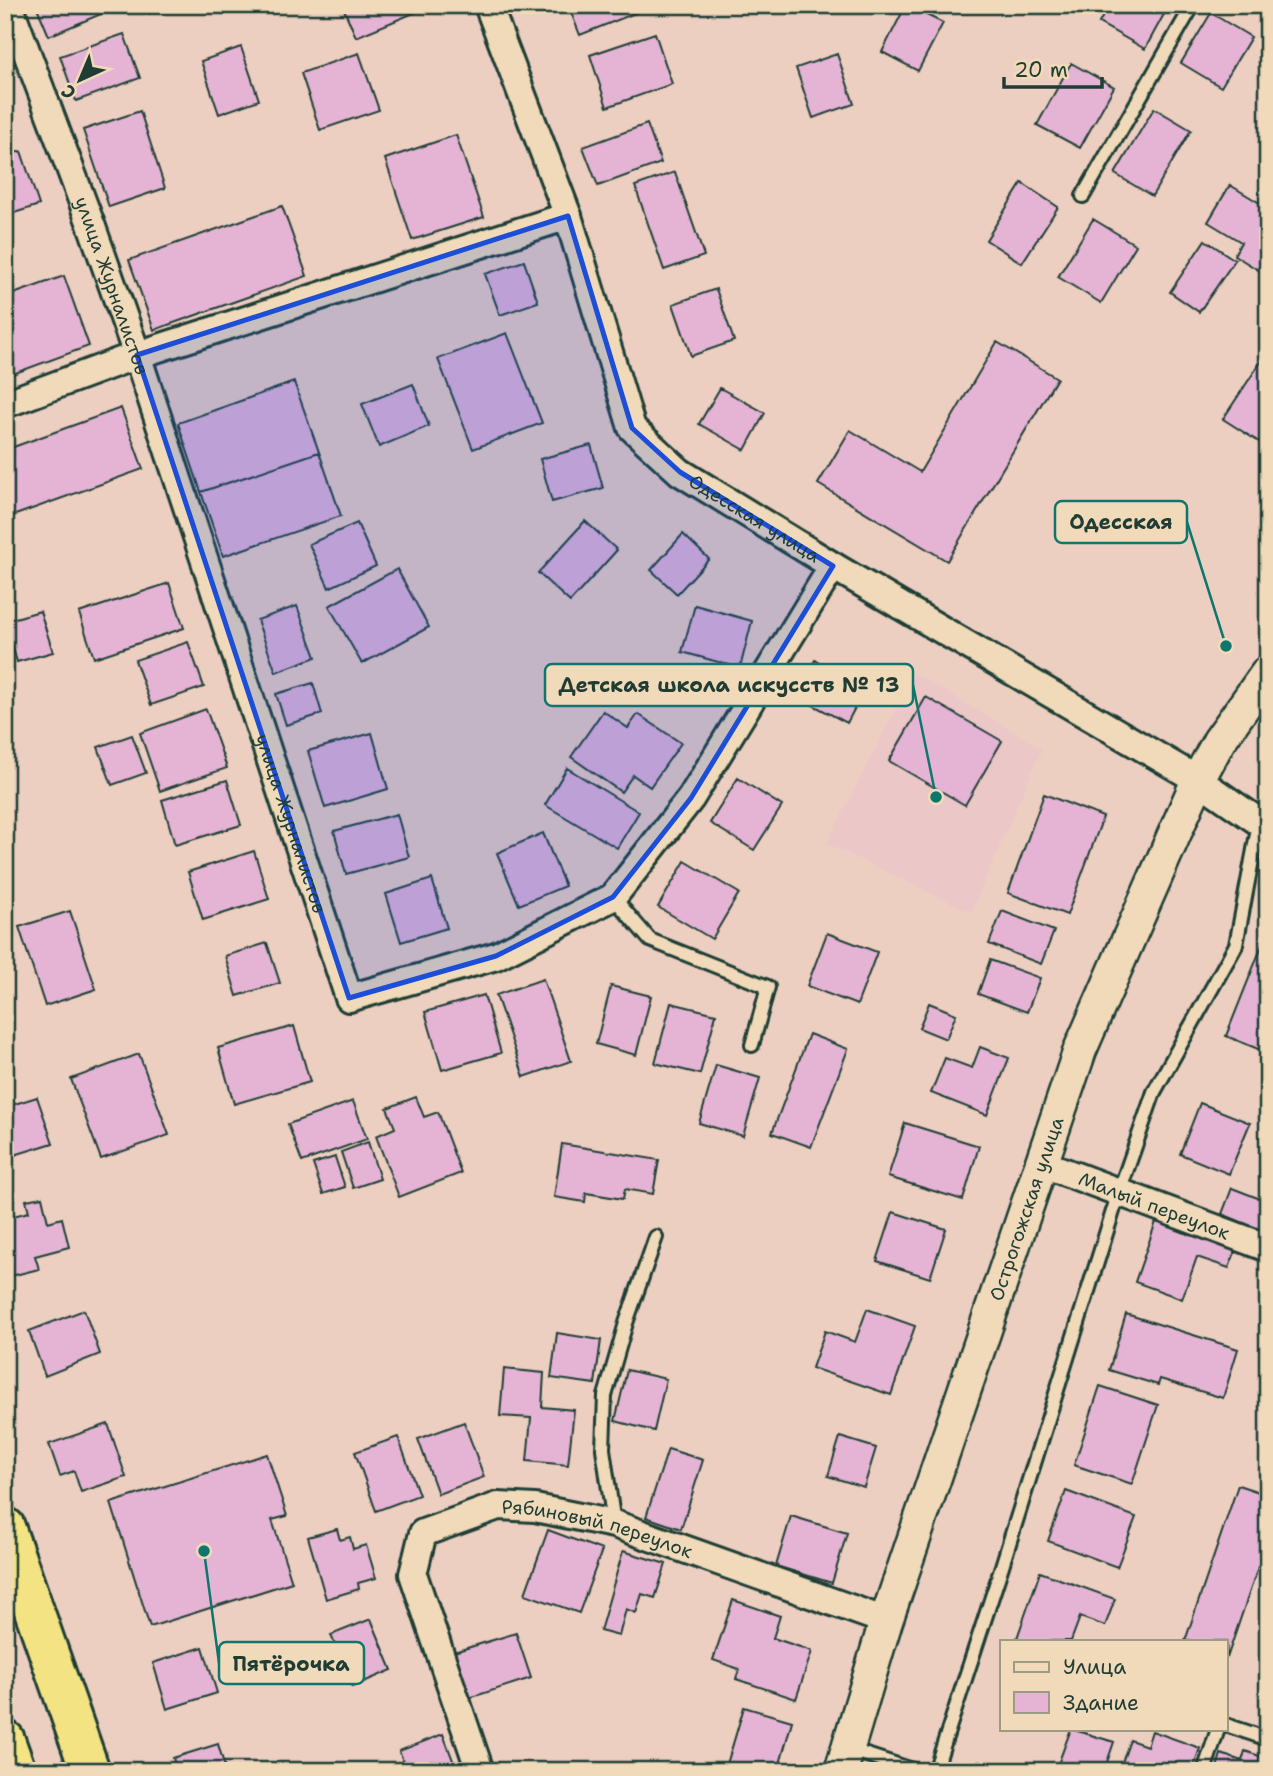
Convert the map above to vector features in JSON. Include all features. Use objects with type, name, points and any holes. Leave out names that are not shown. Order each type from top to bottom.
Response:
[{"type":"highway","points":[[5,1527],[90,1771]]},
{"type":"highway","points":[[5,1740],[16,1771]]},
{"type":"street","name":"улица Журналистов","points":[[9,5],[137,355],[349,998],[496,956],[613,897],[691,798],[833,566]]},
{"type":"street","name":"Одесская улица","points":[[488,5],[568,216],[632,428],[680,471],[833,566],[1265,820]]},
{"type":"street","points":[[5,404],[137,355],[568,216]]},
{"type":"street","name":"Острогожская улица","points":[[844,1760],[886,1621],[1080,1050],[1198,780],[1219,741],[1268,672]]},
{"type":"street","name":"Малый переулок","points":[[1041,1163],[1268,1248]]},
{"type":"street","name":"Рябиновый переулок","points":[[480,1771],[413,1574],[423,1533],[498,1506],[535,1508],[614,1524],[886,1621]]},
{"type":"lane","points":[[1083,196],[1193,5]]},
{"type":"lane","points":[[935,1771],[1003,1566],[1119,1192],[1154,1092],[1236,944],[1265,820]]},
{"type":"lane","points":[[613,897],[650,940],[768,987],[752,1045]]},
{"type":"lane","points":[[614,1524],[603,1449],[605,1396],[626,1323],[656,1237]]},
{"type":"lane","points":[[1228,1726],[1268,1739]]},
{"type":"lane","points":[[1204,1771],[1218,1730]]},
{"type":"lane","points":[[844,1760],[916,1771]]},
{"type":"highlighted area","points":[[568,216],[632,428],[680,472],[833,566],[691,798],[613,897],[496,956],[349,998],[137,355]]},
{"type":"shaded area","points":[[914,673],[1042,749],[971,912],[827,844]]},
{"type":"building","points":[[36,5],[98,5],[101,14],[49,36]]},
{"type":"building","points":[[342,5],[410,5],[414,13],[356,37]]},
{"type":"building","points":[[568,5],[641,5],[643,10],[580,35]]},
{"type":"building","points":[[906,5],[943,23],[918,71],[882,52]]},
{"type":"building","points":[[1109,5],[1169,5],[1145,49],[1099,23]]},
{"type":"building","points":[[1211,13],[1251,37],[1221,87],[1181,63]]},
{"type":"building","points":[[655,33],[672,84],[607,107],[590,55]]},
{"type":"building","points":[[124,34],[140,78],[76,101],[60,56]]},
{"type":"building","points":[[241,47],[259,100],[219,114],[201,61]]},
{"type":"building","points":[[359,53],[379,110],[320,130],[301,73]]},
{"type":"building","points":[[837,54],[854,104],[813,118],[796,68]]},
{"type":"building","points":[[1071,63],[1114,87],[1080,148],[1037,125]]},
{"type":"building","points":[[1154,108],[1191,130],[1152,196],[1115,174]]},
{"type":"building","points":[[5,111],[15,140],[5,143]]},
{"type":"building","points":[[140,111],[165,188],[109,207],[83,130]]},
{"type":"building","points":[[647,124],[661,163],[598,186],[583,147]]},
{"type":"building","points":[[456,135],[484,217],[412,240],[385,159]]},
{"type":"building","points":[[21,151],[39,205],[5,216],[5,156]]},
{"type":"building","points":[[675,172],[704,256],[664,270],[635,186]]},
{"type":"building","points":[[1022,183],[1058,207],[1022,263],[986,240]]},
{"type":"building","points":[[1230,185],[1268,208],[1268,276],[1234,255],[1241,242],[1208,222]]},
{"type":"building","points":[[282,206],[307,276],[154,330],[129,260]]},
{"type":"building","points":[[1093,219],[1136,245],[1101,303],[1058,277]]},
{"type":"building","points":[[1205,240],[1235,260],[1199,312],[1170,292]]},
{"type":"building","points":[[524,261],[538,302],[500,315],[485,274]]},
{"type":"building","points":[[64,276],[89,346],[10,375],[5,362],[5,297]]},
{"type":"building","points":[[716,289],[734,341],[691,356],[673,304]]},
{"type":"building","points":[[507,333],[542,423],[473,449],[438,359]]},
{"type":"building","points":[[997,342],[1057,378],[947,561],[818,484],[850,430],[920,472]]},
{"type":"building","points":[[1264,357],[1268,359],[1268,429],[1259,442],[1223,419]]},
{"type":"building","points":[[294,382],[319,452],[201,492],[178,423]]},
{"type":"building","points":[[413,384],[429,426],[379,447],[362,404]]},
{"type":"building","points":[[720,388],[765,413],[745,450],[699,424]]},
{"type":"building","points":[[121,408],[143,469],[7,518],[5,450]]},
{"type":"building","points":[[591,445],[603,488],[552,502],[540,459]]},
{"type":"building","points":[[319,452],[341,516],[223,556],[201,492]]},
{"type":"building","points":[[585,521],[617,550],[570,602],[538,573]]},
{"type":"building","points":[[357,523],[376,566],[329,588],[309,544]]},
{"type":"building","points":[[683,534],[709,559],[677,594],[651,570]]},
{"type":"building","points":[[397,569],[429,627],[362,664],[329,606]]},
{"type":"building","points":[[169,583],[184,628],[94,658],[79,613]]},
{"type":"building","points":[[695,605],[752,621],[740,668],[682,652]]},
{"type":"building","points":[[297,606],[316,657],[276,672],[257,620]]},
{"type":"building","points":[[40,611],[53,652],[17,662],[5,621]]},
{"type":"building","points":[[188,642],[204,687],[151,705],[135,660]]},
{"type":"building","points":[[815,660],[866,687],[847,723],[796,696]]},
{"type":"building","points":[[313,683],[322,714],[286,725],[276,694]]},
{"type":"building","points":[[926,697],[1002,741],[965,805],[889,761]]},
{"type":"building","points":[[206,709],[227,768],[160,791],[140,733]]},
{"type":"building","points":[[603,711],[628,728],[638,714],[681,743],[650,787],[633,775],[621,792],[571,757]]},
{"type":"building","points":[[372,733],[388,789],[325,808],[308,751]]},
{"type":"building","points":[[132,735],[146,773],[112,785],[98,747]]},
{"type":"building","points":[[567,768],[639,812],[617,848],[545,805]]},
{"type":"building","points":[[738,778],[782,806],[754,850],[710,823]]},
{"type":"building","points":[[227,780],[241,825],[175,845],[162,800]]},
{"type":"building","points":[[1044,794],[1103,817],[1067,915],[1008,893]]},
{"type":"building","points":[[397,814],[409,857],[346,874],[334,831]]},
{"type":"building","points":[[543,833],[565,886],[519,905],[497,853]]},
{"type":"building","points":[[254,851],[269,899],[203,920],[188,872]]},
{"type":"building","points":[[685,861],[739,893],[712,939],[658,907]]},
{"type":"building","points":[[432,879],[447,928],[401,942],[386,894]]},
{"type":"building","points":[[70,911],[96,989],[45,1006],[19,927]]},
{"type":"building","points":[[1002,911],[1054,931],[1041,964],[989,944]]},
{"type":"building","points":[[827,933],[877,952],[857,1005],[807,986]]},
{"type":"building","points":[[1268,934],[1268,1053],[1226,1036]]},
{"type":"building","points":[[267,943],[280,983],[237,996],[225,956]]},
{"type":"building","points":[[990,960],[1040,978],[1027,1012],[978,994]]},
{"type":"building","points":[[543,979],[571,1061],[524,1077],[496,995]]},
{"type":"building","points":[[611,986],[651,996],[636,1055],[596,1044]]},
{"type":"building","points":[[484,995],[501,1053],[442,1070],[425,1012]]},
{"type":"building","points":[[671,1003],[716,1014],[700,1074],[655,1063]]},
{"type":"building","points":[[929,1003],[956,1014],[946,1039],[919,1028]]},
{"type":"building","points":[[294,1026],[310,1082],[234,1104],[218,1048]]},
{"type":"building","points":[[809,1034],[848,1049],[811,1147],[772,1133]]},
{"type":"building","points":[[980,1047],[1009,1058],[987,1115],[931,1093],[945,1058],[972,1068]]},
{"type":"building","points":[[139,1054],[169,1135],[101,1159],[71,1079]]},
{"type":"building","points":[[716,1065],[760,1078],[743,1136],[699,1123]]},
{"type":"building","points":[[37,1097],[53,1143],[5,1158],[5,1107]]},
{"type":"building","points":[[416,1097],[424,1117],[438,1112],[461,1173],[399,1197],[376,1136],[395,1128],[387,1108]]},
{"type":"building","points":[[353,1101],[367,1139],[302,1162],[288,1124]]},
{"type":"building","points":[[1200,1103],[1250,1123],[1229,1174],[1180,1154]]},
{"type":"building","points":[[905,1123],[979,1146],[963,1200],[888,1177]]},
{"type":"building","points":[[368,1142],[380,1179],[353,1188],[341,1152]]},
{"type":"building","points":[[562,1144],[659,1160],[653,1194],[625,1189],[623,1199],[586,1193],[585,1202],[554,1197]]},
{"type":"building","points":[[335,1157],[345,1187],[323,1194],[313,1164]]},
{"type":"building","points":[[1232,1188],[1268,1202],[1268,1233],[1222,1214]]},
{"type":"building","points":[[42,1197],[48,1222],[62,1218],[69,1247],[35,1256],[39,1269],[7,1277],[5,1218],[29,1212],[26,1200]]},
{"type":"building","points":[[893,1212],[946,1229],[930,1278],[877,1261]]},
{"type":"building","points":[[1157,1219],[1237,1247],[1229,1268],[1197,1257],[1182,1299],[1135,1282]]},
{"type":"building","points":[[867,1309],[915,1326],[891,1395],[812,1368],[825,1331],[855,1342]]},
{"type":"building","points":[[84,1310],[100,1354],[45,1376],[29,1331]]},
{"type":"building","points":[[1126,1314],[1238,1349],[1223,1398],[1160,1379],[1158,1385],[1109,1370]]},
{"type":"building","points":[[557,1333],[601,1340],[595,1384],[551,1378]]},
{"type":"building","points":[[504,1369],[544,1373],[542,1407],[574,1410],[568,1465],[527,1461],[531,1418],[500,1416]]},
{"type":"building","points":[[627,1370],[666,1379],[654,1431],[615,1421]]},
{"type":"building","points":[[1100,1386],[1158,1405],[1132,1484],[1074,1465]]},
{"type":"building","points":[[464,1422],[484,1477],[438,1494],[418,1439]]},
{"type":"building","points":[[108,1424],[126,1477],[81,1492],[74,1471],[60,1476],[49,1444]]},
{"type":"building","points":[[398,1437],[419,1495],[376,1511],[355,1452]]},
{"type":"building","points":[[840,1437],[876,1448],[864,1487],[828,1476]]},
{"type":"building","points":[[668,1449],[703,1460],[681,1529],[646,1517]]},
{"type":"building","points":[[267,1454],[287,1516],[272,1520],[292,1582],[150,1627],[111,1503]]},
{"type":"building","points":[[1238,1485],[1268,1495],[1268,1538],[1228,1655],[1228,1640],[1185,1640]]},
{"type":"building","points":[[1066,1491],[1136,1517],[1117,1567],[1048,1541]]},
{"type":"building","points":[[791,1516],[847,1533],[832,1583],[776,1566]]},
{"type":"building","points":[[337,1529],[340,1540],[350,1537],[353,1549],[366,1545],[376,1578],[358,1583],[359,1589],[326,1599],[308,1537]]},
{"type":"building","points":[[548,1530],[602,1550],[579,1613],[525,1594]]},
{"type":"building","points":[[623,1551],[666,1564],[655,1598],[642,1594],[636,1613],[626,1609],[619,1636],[600,1631]]},
{"type":"building","points":[[1040,1572],[1115,1599],[1105,1626],[1080,1617],[1071,1640],[1016,1640]]},
{"type":"building","points":[[733,1600],[780,1616],[773,1638],[812,1651],[796,1699],[736,1679],[739,1669],[713,1660]]},
{"type":"building","points":[[371,1619],[392,1670],[352,1687],[331,1635]]},
{"type":"building","points":[[516,1633],[531,1678],[469,1698],[454,1652]]},
{"type":"building","points":[[203,1647],[217,1693],[167,1709],[153,1663]]},
{"type":"building","points":[[744,1707],[792,1721],[778,1771],[725,1771]]},
{"type":"building","points":[[1071,1730],[1114,1742],[1104,1771],[1069,1771],[1057,1767]]},
{"type":"building","points":[[1152,1731],[1200,1748],[1192,1771],[1119,1771],[1130,1740],[1147,1746]]},
{"type":"building","points":[[443,1734],[457,1771],[407,1771],[399,1751]]},
{"type":"building","points":[[218,1744],[226,1771],[177,1771],[173,1758]]},
{"type":"building","points":[[1245,1751],[1268,1759],[1268,1771],[1216,1771],[1221,1754],[1242,1761]]},
{"type":"place","name":"Одесская","points":[[1226,646]]},
{"type":"place","name":"Детская школа искусств № 13","points":[[936,797]]},
{"type":"place","name":"Пятёрочка","points":[[204,1551]]}]
